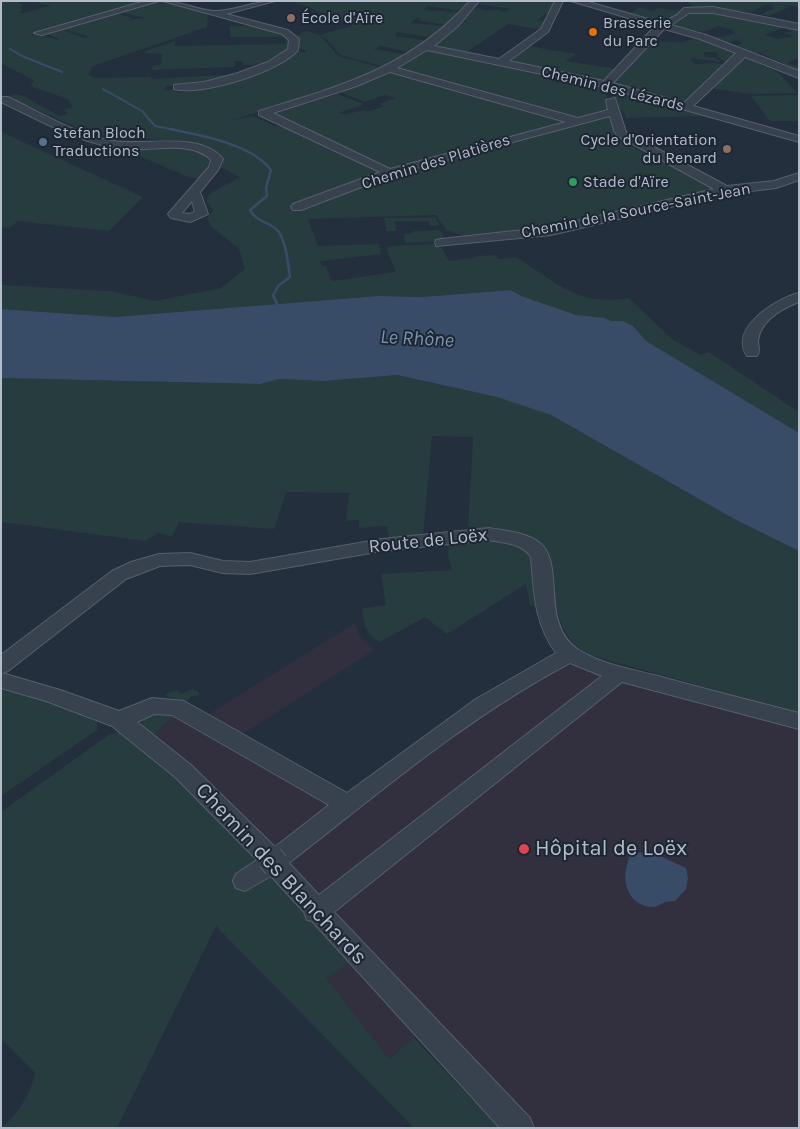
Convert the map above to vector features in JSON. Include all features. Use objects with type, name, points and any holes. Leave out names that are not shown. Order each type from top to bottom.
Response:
[{"type":"street","points":[[39,32],[155,1]]},
{"type":"street","points":[[167,1],[290,34],[294,39],[294,48],[280,60],[226,80],[196,87],[178,87]]},
{"type":"street","points":[[218,14],[271,1]]},
{"type":"street","points":[[390,173],[263,113],[334,91],[391,69],[458,22],[475,1]]},
{"type":"street","points":[[502,62],[545,30],[559,1]]},
{"type":"street","points":[[575,1],[664,26],[746,54],[799,76]]},
{"type":"street","points":[[725,190],[622,134],[606,84],[658,28],[680,17],[685,6],[799,27]]},
{"type":"street","name":"Chemin des Lézards","points":[[425,46],[606,84],[799,139]]},
{"type":"street","points":[[686,107],[738,56],[746,54]]},
{"type":"street","name":"Chemin des Platières","points":[[391,69],[575,121]]},
{"type":"street","points":[[2,101],[75,135],[116,145],[188,146],[213,153],[217,158],[214,168],[174,214],[177,217],[190,218],[202,214],[194,192]]},
{"type":"street","name":"Chemin des Platières","points":[[298,207],[390,173],[575,121],[614,112]]},
{"type":"street","name":"Chemin de la Source-Saint-Jean","points":[[441,243],[551,231],[725,190],[776,184],[799,176]]},
{"type":"street","points":[[752,353],[751,336],[759,322],[771,311],[799,297]]},
{"type":"street","name":"Route de Loëx","points":[[1,666],[119,575],[138,566],[159,560],[182,559],[231,568],[258,567],[382,545],[489,534],[522,540],[537,552],[540,558],[546,611],[559,642],[570,654]]},
{"type":"street","points":[[244,881],[261,871],[319,824],[348,805],[494,697],[531,673],[570,654],[589,663],[619,673],[799,721]]},
{"type":"street","points":[[316,912],[361,873],[535,742],[619,673]]},
{"type":"street","name":"Chemin des Blanchards","points":[[1,680],[53,694],[120,720],[183,771],[298,886],[316,912],[520,1128]]},
{"type":"street","points":[[120,720],[152,706],[176,707],[348,805]]},
{"type":"shaded area","name":"Hôpital de Loëx","points":[[355,623],[360,637],[374,650],[238,737],[356,798],[494,697],[502,703],[543,674],[564,666],[577,666],[799,726],[799,1128],[520,1128],[426,1028],[389,1059],[326,978],[351,962],[144,746],[184,703],[206,716]]},
{"type":"green space","points":[[1,1],[15,1],[23,5],[20,8],[23,9],[20,12],[23,13],[51,6],[37,3],[40,2],[38,1],[152,1],[35,32],[57,40],[59,39],[44,33],[58,28],[85,38],[89,37],[61,28],[115,13],[132,18],[129,20],[145,18],[119,12],[162,1],[208,13],[207,27],[93,66],[88,75],[96,78],[151,77],[151,79],[238,74],[207,83],[167,86],[164,90],[178,90],[176,92],[178,93],[199,88],[203,90],[209,89],[206,87],[266,72],[260,70],[283,61],[298,51],[304,53],[307,51],[299,48],[297,35],[304,35],[299,33],[307,31],[320,35],[352,26],[293,1],[473,1],[462,11],[427,6],[424,10],[461,12],[447,25],[421,21],[418,17],[410,23],[446,26],[434,38],[397,32],[395,36],[429,41],[409,52],[381,46],[374,49],[409,55],[385,67],[340,55],[326,38],[318,35],[323,38],[338,56],[383,68],[359,80],[232,120],[253,116],[277,127],[285,125],[382,171],[397,172],[613,115],[620,138],[624,142],[659,162],[666,160],[717,189],[547,230],[470,238],[446,230],[436,215],[308,219],[318,246],[379,244],[381,254],[320,261],[322,266],[326,266],[332,281],[396,272],[386,248],[391,246],[435,244],[441,247],[449,261],[476,256],[496,255],[498,259],[516,257],[556,283],[581,296],[611,300],[629,298],[673,340],[701,355],[709,352],[799,412],[799,438],[537,308],[511,290],[422,297],[378,296],[115,317],[1,309],[1,285],[110,291],[155,301],[221,288],[245,269],[239,249],[211,226],[207,218],[213,211],[207,201],[209,194],[240,177],[221,167],[222,157],[216,152],[193,144],[128,137],[116,133],[99,136],[115,136],[120,138],[116,141],[109,141],[10,98],[12,94],[24,96],[59,116],[68,114],[64,110],[73,107],[68,99],[30,86],[33,80],[1,63]]},
{"type":"green space","points":[[480,1],[557,1],[552,14],[546,13],[538,20],[548,22],[544,30],[508,24],[464,54],[432,47],[458,25],[466,25],[460,24],[466,21],[465,19],[477,7],[483,10],[500,10],[502,12],[511,9],[478,4]]},
{"type":"green space","points":[[686,1],[799,1],[799,7],[779,4],[789,7],[769,16],[762,14],[774,8],[771,6],[774,4],[764,5],[751,12],[744,11],[739,14],[690,7],[692,5]]},
{"type":"green space","points":[[639,7],[653,11],[658,8],[682,11],[669,22],[659,22],[630,14]]},
{"type":"green space","points":[[695,9],[786,26],[765,35],[778,39],[793,36],[785,33],[793,31],[787,29],[799,27],[799,58],[787,63],[799,66],[799,70],[760,53],[774,49],[756,53],[736,45],[743,43],[738,41],[743,39],[724,43],[707,36],[723,37],[735,33],[732,31],[734,30],[718,26],[704,32],[671,26],[670,24]]},
{"type":"green space","points":[[230,26],[256,26],[285,37],[230,37]]},
{"type":"green space","points":[[285,38],[289,38],[292,46],[276,60],[243,65],[243,61],[235,61],[235,66],[232,67],[152,70],[153,66],[161,64],[162,54],[145,53],[145,51],[175,41],[175,46],[286,44]]},
{"type":"green space","points":[[698,38],[735,52],[735,56],[726,61],[720,60],[717,52],[705,52],[703,56],[716,58],[721,62],[690,58],[695,64],[715,63],[725,65],[686,103],[612,82],[650,41],[683,42]]},
{"type":"green space","points":[[527,46],[576,54],[566,61],[617,69],[606,81],[602,82],[506,61]]},
{"type":"green space","points":[[426,49],[604,86],[610,109],[575,118],[397,69]]},
{"type":"green space","points":[[742,56],[779,73],[797,93],[750,94],[709,88]]},
{"type":"green space","points":[[395,72],[564,117],[565,122],[397,169],[385,168],[270,114],[337,94],[362,103],[362,105],[338,113],[370,111],[384,106],[379,104],[395,98],[385,95],[365,102],[340,92]]},
{"type":"green space","points":[[611,89],[712,116],[626,118],[624,112],[616,108]]},
{"type":"green space","points":[[798,95],[799,121],[770,121],[751,96]]},
{"type":"green space","points":[[1,132],[143,197],[109,231],[18,221],[9,228],[1,227]]},
{"type":"green space","points":[[103,146],[189,149],[203,152],[212,161],[199,179],[188,177],[128,151],[102,148]]},
{"type":"green space","points":[[435,217],[439,225],[430,226],[428,221],[395,221],[396,231],[386,231],[384,218]]},
{"type":"green space","points":[[438,230],[442,232],[445,241],[405,243],[404,234],[412,234],[414,231]]},
{"type":"green space","points":[[397,375],[497,397],[551,415],[736,520],[799,551],[799,713],[589,655],[569,638],[564,629],[560,620],[552,575],[537,607],[530,605],[526,584],[447,634],[425,617],[380,642],[371,636],[366,628],[362,608],[386,605],[381,574],[452,570],[448,556],[449,539],[468,531],[473,437],[432,436],[423,535],[389,540],[387,526],[359,528],[359,520],[346,521],[349,493],[286,492],[274,529],[179,522],[172,537],[159,533],[145,541],[1,522],[1,378],[260,384],[279,379],[324,381]]},
{"type":"green space","points":[[1,687],[56,704],[97,722],[97,730],[1,796]]},
{"type":"green space","points":[[193,689],[199,692],[199,695],[192,696],[185,702],[164,695],[176,690],[182,694]]},
{"type":"green space","points":[[154,713],[174,714],[152,737],[141,728],[143,720]]},
{"type":"green space","points":[[122,732],[180,777],[297,899],[310,920],[351,962],[326,978],[389,1059],[414,1038],[499,1128],[414,1128],[216,926],[117,1128],[1,1128],[22,1104],[35,1073],[1,1039],[1,812],[110,734]]},
{"type":"water","name":"Le Rhône","points":[[511,290],[521,296],[576,315],[605,318],[611,321],[623,321],[633,326],[646,341],[799,433],[799,551],[736,520],[551,415],[497,397],[397,375],[324,381],[279,379],[260,384],[1,378],[1,309],[115,317],[378,296],[422,297]]},
{"type":"water","points":[[633,852],[656,854],[686,868],[688,878],[686,889],[675,901],[665,902],[655,907],[640,904],[630,894],[625,881],[628,859]]},
{"type":"waterway","points":[[10,49],[22,56],[62,72]]},
{"type":"waterway","points":[[103,89],[142,111],[155,126],[176,130]]},
{"type":"waterway","points":[[169,129],[239,147],[251,153],[271,170],[266,188],[267,196],[250,210],[259,220],[278,231],[285,246],[290,277],[278,286],[273,296]]},
{"type":"waterway","points":[[273,296],[277,304]]},
{"type":"place","name":"École d'Aïre","points":[[291,18]]},
{"type":"place","name":"Brasserie du Parc","points":[[593,32]]},
{"type":"place","name":"Stefan Bloch Traductions","points":[[43,142]]},
{"type":"place","name":"Cycle d'Orientation du Renard","points":[[727,149]]},
{"type":"place","name":"Stade d'Aïre","points":[[573,182]]},
{"type":"place","name":"Hôpital de Loëx","points":[[524,849]]}]
